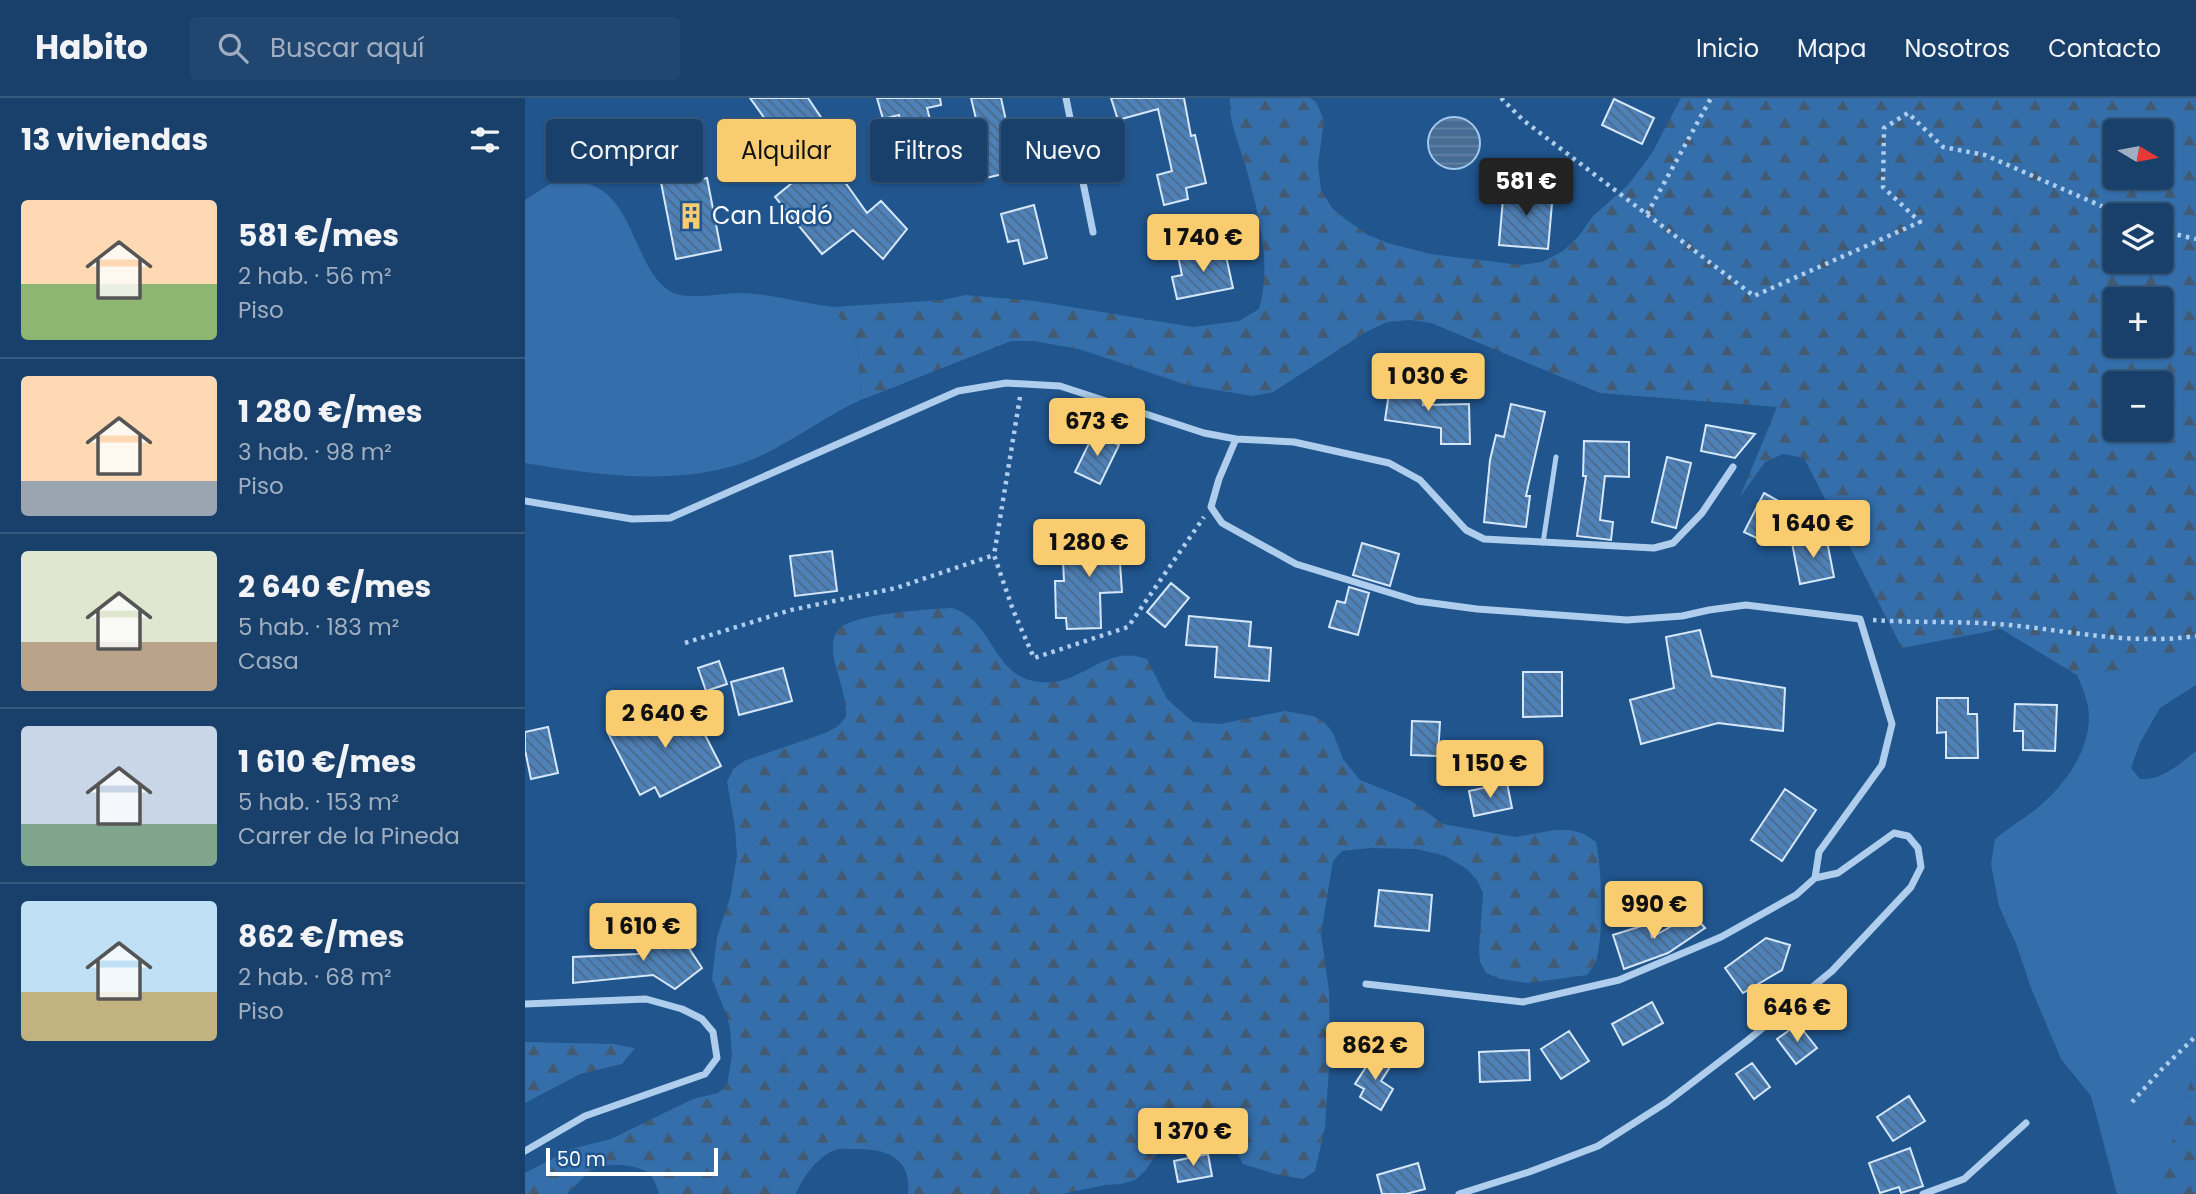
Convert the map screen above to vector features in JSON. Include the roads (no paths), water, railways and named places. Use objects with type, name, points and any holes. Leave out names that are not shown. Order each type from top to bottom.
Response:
[{"type":"street","points":[[1066,98],[1093,232]]},
{"type":"street","points":[[525,501],[632,519],[670,518],[958,391],[1006,383],[1060,386],[1204,433],[1236,439],[1294,442],[1389,463],[1420,480],[1466,530],[1484,540],[1654,548],[1673,543],[1702,513],[1733,467]]},
{"type":"street","points":[[1236,439],[1219,479],[1211,507],[1221,523],[1296,564],[1417,601],[1477,609],[1627,620],[1682,616],[1746,605],[1860,619],[1892,724],[1882,765],[1819,852],[1815,878]]},
{"type":"street","points":[[1366,984],[1524,1002],[1619,980],[1721,937],[1796,895],[1815,878],[1838,873],[1894,833],[1908,836],[1918,848],[1921,867],[1911,887],[1832,971],[1748,1041],[1667,1102],[1598,1146],[1459,1194]]},
{"type":"street","points":[[525,1004],[646,999],[682,1009],[702,1019],[713,1032],[717,1058],[705,1074],[585,1116],[525,1151]]},
{"type":"street","points":[[1923,1194],[1964,1179],[2026,1123]]},
{"type":"lane","points":[[1543,543],[1556,457]]},
{"type":"place","name":"Can Lladó","points":[[691,216]]}]
